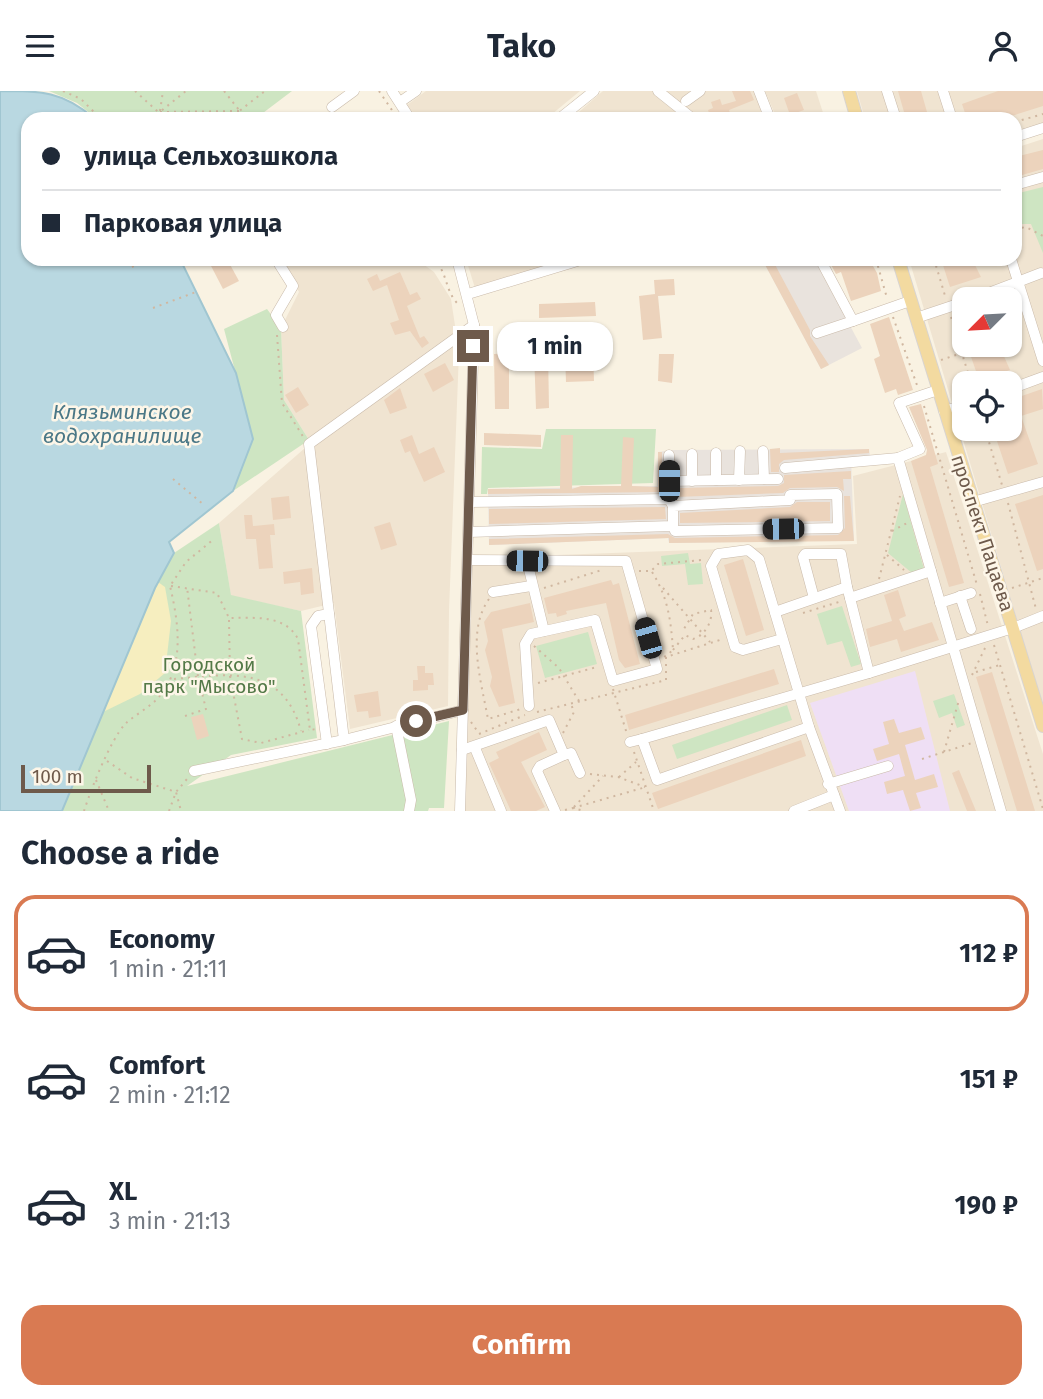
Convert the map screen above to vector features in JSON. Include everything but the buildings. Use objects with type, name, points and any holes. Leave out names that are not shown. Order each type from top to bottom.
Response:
[{"type":"main road","points":[[849,91],[855,112]]},
{"type":"main road","name":"проспект Пацаева","points":[[900,266],[1013,628],[1039,697],[1043,726]]},
{"type":"street","points":[[332,107],[354,91]]},
{"type":"street","points":[[392,91],[404,112]]},
{"type":"street","points":[[400,102],[416,91]]},
{"type":"street","points":[[568,112],[594,91]]},
{"type":"street","points":[[658,91],[684,112]]},
{"type":"street","points":[[686,101],[700,91]]},
{"type":"street","points":[[759,91],[767,112]]},
{"type":"street","points":[[887,91],[894,112]]},
{"type":"street","points":[[943,91],[950,112]]},
{"type":"street","points":[[1022,135],[1043,128]]},
{"type":"street","points":[[1022,183],[1043,177]]},
{"type":"street","points":[[280,266],[293,286],[276,315],[283,327]]},
{"type":"street","points":[[459,266],[474,325],[460,811]]},
{"type":"street","points":[[468,294],[561,266]]},
{"type":"street","points":[[824,266],[853,321]]},
{"type":"street","points":[[1014,266],[1043,361]]},
{"type":"street","points":[[1008,287],[1041,273]]},
{"type":"street","points":[[817,333],[910,301]]},
{"type":"street","points":[[916,318],[952,306]]},
{"type":"street","points":[[344,740],[309,444],[474,325]]},
{"type":"street","points":[[1022,385],[1043,377]]},
{"type":"street","points":[[785,468],[898,458],[920,450],[899,403],[938,390]]},
{"type":"street","points":[[944,411],[952,409]]},
{"type":"street","points":[[739,480],[740,451]]},
{"type":"street","points":[[763,451],[764,479]]},
{"type":"street","points":[[716,453],[716,480]]},
{"type":"street","points":[[692,454],[692,481]]},
{"type":"street","points":[[470,502],[671,502],[790,500],[790,495],[837,494],[838,528],[675,531],[673,526],[671,502],[669,481],[669,455]]},
{"type":"street","points":[[898,458],[1001,811]]},
{"type":"street","points":[[669,481],[778,479]]},
{"type":"street","points":[[973,502],[1043,482]]},
{"type":"street","points":[[469,532],[673,526]]},
{"type":"street","points":[[782,639],[738,650],[731,636],[711,566],[718,554],[748,550],[756,555],[828,784],[840,811]]},
{"type":"street","points":[[814,598],[803,557],[805,554],[842,554],[847,587],[869,673]]},
{"type":"street","points":[[468,560],[626,561],[657,669],[613,681],[595,620],[531,634],[526,639],[530,711]]},
{"type":"street","points":[[527,561],[544,631]]},
{"type":"street","points":[[850,598],[931,571]]},
{"type":"street","points":[[775,612],[847,587]]},
{"type":"street","points":[[493,592],[532,589]]},
{"type":"street","points":[[940,603],[960,596],[976,595]]},
{"type":"street","points":[[960,596],[971,629]]},
{"type":"street","points":[[327,744],[311,626],[318,616],[329,614]]},
{"type":"street","points":[[630,742],[869,673],[1013,628],[1042,616]]},
{"type":"street","points":[[194,771],[327,744],[463,710]]},
{"type":"street","points":[[462,750],[475,748],[547,720],[564,755]]},
{"type":"street","points":[[396,726],[411,800],[409,811]]},
{"type":"street","points":[[642,739],[657,781],[810,727]]},
{"type":"street","points":[[475,748],[500,811]]},
{"type":"street","points":[[555,811],[537,769],[571,753],[580,773]]},
{"type":"street","points":[[828,784],[888,766]]},
{"type":"street","points":[[793,811],[834,795]]},
{"type":"path","points":[[63,91],[81,99],[94,112]]},
{"type":"path","points":[[135,91],[160,112],[240,111],[265,91]]},
{"type":"path","points":[[160,112],[163,91]]},
{"type":"path","points":[[160,112],[186,91]]},
{"type":"path","points":[[224,91],[240,111]]},
{"type":"path","points":[[379,91],[399,112]]},
{"type":"path","points":[[1022,120],[1043,114]]},
{"type":"path","points":[[1022,228],[1026,227],[1043,236]]},
{"type":"path","points":[[442,266],[449,294],[457,303]]},
{"type":"path","points":[[878,266],[920,396],[976,595],[991,595]]},
{"type":"path","points":[[936,266],[952,321]]},
{"type":"path","points":[[153,308],[196,292]]},
{"type":"path","points":[[276,315],[282,403],[309,444]]},
{"type":"path","points":[[937,361],[952,356]]},
{"type":"path","points":[[989,441],[1031,582],[1030,587],[1042,616]]},
{"type":"path","points":[[876,590],[904,477]]},
{"type":"path","points":[[173,479],[204,504]]},
{"type":"path","points":[[891,532],[915,518]]},
{"type":"path","points":[[83,811],[95,778],[124,726],[156,700],[173,679],[178,623],[170,586],[187,562],[214,539]]},
{"type":"path","points":[[885,554],[913,577]]},
{"type":"path","points":[[635,571],[651,571],[658,564],[702,560]]},
{"type":"path","points":[[532,589],[607,569]]},
{"type":"path","points":[[651,571],[662,588],[711,643]]},
{"type":"path","points":[[1008,589],[1043,578]]},
{"type":"path","points":[[170,586],[217,593],[229,618],[230,676],[242,739],[261,743],[325,728]]},
{"type":"path","points":[[185,716],[206,709],[198,677],[187,587]]},
{"type":"path","points":[[662,588],[672,631],[673,650]]},
{"type":"path","points":[[493,592],[481,609],[477,643],[488,719],[579,702],[666,680],[666,657],[685,635]]},
{"type":"path","points":[[803,613],[850,598]]},
{"type":"path","points":[[473,611],[481,609]]},
{"type":"path","points":[[672,631],[696,638],[711,622],[711,610],[697,612],[682,632]]},
{"type":"path","points":[[229,618],[270,618],[295,633],[310,730]]},
{"type":"path","points":[[963,685],[975,672],[991,635]]},
{"type":"path","points":[[666,657],[731,636]]},
{"type":"path","points":[[526,639],[564,676],[579,702]]},
{"type":"path","points":[[527,686],[608,664]]},
{"type":"path","points":[[975,672],[1000,665],[1043,809]]},
{"type":"path","points":[[173,679],[243,673],[266,683],[284,696],[298,719],[302,732]]},
{"type":"path","points":[[944,752],[959,700]]},
{"type":"path","points":[[557,738],[566,730],[574,712],[570,702]]},
{"type":"path","points":[[475,748],[480,733],[530,711]]},
{"type":"path","points":[[922,759],[980,741]]},
{"type":"path","points":[[106,760],[132,778],[176,792]]},
{"type":"path","points":[[618,777],[637,761]]},
{"type":"path","points":[[169,811],[176,792],[194,771]]},
{"type":"path","points":[[563,811],[646,787],[618,777],[580,773]]},
{"type":"path","points":[[573,807],[603,776]]},
{"type":"path","points":[[95,778],[109,811]]},
{"type":"path","points":[[176,792],[181,811]]},
{"type":"path","points":[[573,807],[584,811]]},
{"type":"shaded area","points":[[426,91],[580,91],[554,112],[412,112],[407,105]]},
{"type":"shaded area","points":[[603,91],[653,91],[679,112],[579,112]]},
{"type":"shaded area","points":[[667,91],[756,91],[764,112],[690,112]]},
{"type":"shaded area","points":[[765,91],[816,91],[823,112],[774,112]]},
{"type":"shaded area","points":[[857,91],[1043,91],[1043,123],[1022,130],[1022,112],[863,112]]},
{"type":"shaded area","points":[[1043,139],[1043,707],[963,441],[1022,441],[1022,371],[952,371],[952,403],[911,266],[1022,266],[1022,146]]},
{"type":"shaded area","points":[[285,266],[426,266],[434,272],[451,299],[459,352],[448,706],[350,729],[334,603],[301,611],[231,596],[219,523],[305,448],[309,440],[284,400],[281,328],[299,292]]},
{"type":"shaded area","points":[[468,266],[545,266],[475,288]]},
{"type":"shaded area","points":[[766,266],[818,266],[862,348],[821,369]]},
{"type":"shaded area","points":[[869,449],[870,456],[851,458],[854,540],[669,543],[668,538],[489,545],[488,489],[657,486],[658,452],[674,450]]},
{"type":"shaded area","points":[[946,452],[1043,754],[1043,811],[465,811],[473,558],[857,544],[853,476]]},
{"type":"shaded area","points":[[915,671],[950,811],[849,811],[810,703]]},
{"type":"green space","points":[[49,91],[292,91],[264,112],[88,112],[77,103]]},
{"type":"green space","points":[[1043,187],[1043,253],[1031,224],[1022,224],[1022,192]]},
{"type":"green space","points":[[267,309],[281,328],[284,400],[309,440],[233,491],[253,439],[224,329]]},
{"type":"green space","points":[[546,429],[656,429],[653,483],[488,488],[487,494],[481,494],[482,447],[542,449]]},
{"type":"green space","points":[[903,494],[924,569],[912,573],[888,553]]},
{"type":"green space","name":"Городской парк \"Мысово\"","points":[[219,523],[231,595],[301,611],[317,738],[231,755],[187,786],[449,721],[444,808],[429,808],[428,811],[62,811],[158,582],[174,553]]},
{"type":"green space","points":[[688,553],[690,564],[701,563],[703,584],[688,585],[685,564],[662,566],[661,556]]},
{"type":"green space","points":[[842,606],[861,664],[851,667],[842,641],[827,645],[817,614]]},
{"type":"green space","points":[[588,632],[597,664],[545,678],[536,646]]},
{"type":"green space","points":[[954,694],[965,725],[957,728],[952,713],[939,718],[933,701]]},
{"type":"green space","points":[[787,705],[792,720],[677,759],[672,745]]},
{"type":"sand","points":[[158,582],[165,587],[171,621],[165,673],[140,694],[103,712]]},
{"type":"water","name":"Клязьминское водохранилище","points":[[0,91],[28,91],[62,98],[86,112],[21,112],[21,266],[183,266],[236,373],[253,439],[233,491],[169,542],[174,553],[155,588],[62,811],[0,811]]},
{"type":"route","points":[[416,721],[463,710],[473,346]]}]
